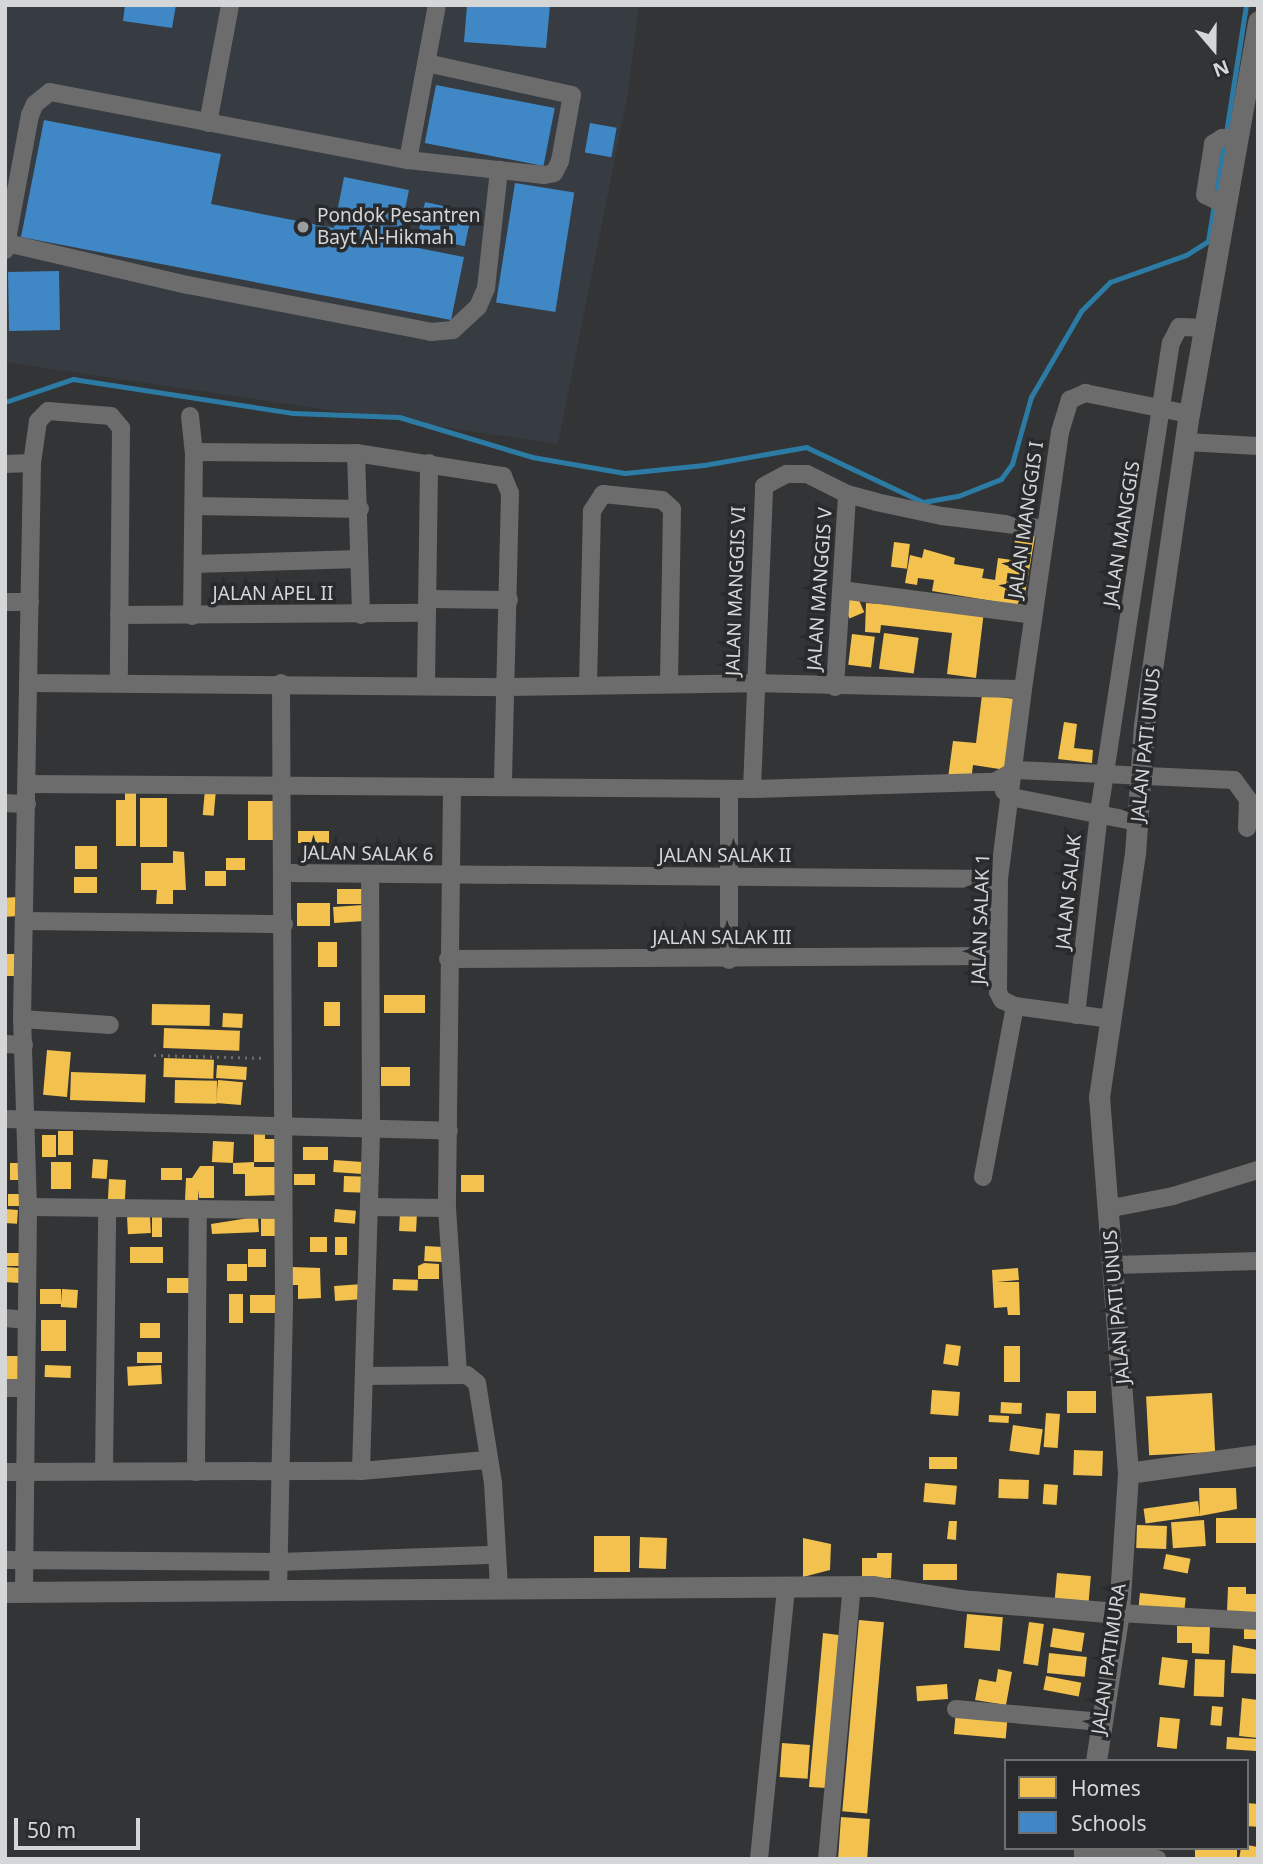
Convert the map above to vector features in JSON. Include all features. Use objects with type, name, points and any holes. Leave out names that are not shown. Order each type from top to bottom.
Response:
[{"type":"main road","name":"JALAN PATI UNUS","points":[[1128,1473],[1113,1265],[1098,1118],[1093,1017],[1123,776],[1186,442],[1175,411],[1218,203],[1218,180],[1258,21]]},
{"type":"main road","points":[[1128,1473],[1258,1455]]},
{"type":"main road","name":"JALAN PATIMURA","points":[[1096,1759],[1119,1613],[1128,1473]]},
{"type":"main road","points":[[15,1592],[852,1586],[954,1599],[1119,1613]]},
{"type":"street","points":[[208,123],[230,5]]},
{"type":"street","points":[[408,160],[436,5]]},
{"type":"street","points":[[426,63],[572,95],[554,173],[408,160],[58,92],[41,97],[30,115],[6,247],[431,332],[453,330],[478,307],[486,288],[499,170]]},
{"type":"street","name":"JALAN MANGGIS","points":[[1123,776],[1175,411],[1171,343],[1194,327]]},
{"type":"street","name":"JALAN MANGGIS I","points":[[1016,770],[1023,689],[1045,529],[1060,432],[1070,400],[1085,393],[1175,411]]},
{"type":"street","points":[[15,1592],[25,1560],[29,1207],[22,1019],[26,921],[32,463],[38,421],[48,411],[111,416],[119,422],[119,682]]},
{"type":"street","points":[[190,416],[194,452],[192,616]]},
{"type":"street","points":[[1186,442],[1258,446]]},
{"type":"street","points":[[194,452],[356,453],[496,472],[507,482],[509,687],[503,786]]},
{"type":"street","points":[[356,453],[360,509],[361,615]]},
{"type":"street","points":[[5,464],[32,463]]},
{"type":"street","points":[[426,683],[429,463]]},
{"type":"street","name":"JALAN MANGGIS VI","points":[[752,789],[754,683],[764,486],[787,474],[807,474],[847,494]]},
{"type":"street","points":[[588,685],[592,511],[596,500],[603,494],[670,503],[674,525],[669,684]]},
{"type":"street","points":[[847,494],[942,516],[1045,529]]},
{"type":"street","name":"JALAN MANGGIS V","points":[[835,687],[847,494]]},
{"type":"street","points":[[194,506],[360,509]]},
{"type":"street","points":[[193,564],[359,559]]},
{"type":"street","points":[[841,590],[1034,615]]},
{"type":"street","name":"JALAN APEL II","points":[[119,615],[361,615],[428,606],[509,600]]},
{"type":"street","points":[[5,602],[30,602]]},
{"type":"street","points":[[28,683],[426,683],[509,687],[754,683],[835,687],[1023,689]]},
{"type":"street","points":[[278,1592],[282,1470],[281,1123],[285,873],[281,683]]},
{"type":"street","points":[[27,784],[752,789],[994,782],[1016,770],[1234,780],[1248,799],[1247,828]]},
{"type":"street","name":"JALAN SALAK 1","points":[[1015,1006],[1000,997],[996,956],[999,879],[1016,770]]},
{"type":"street","name":"JALAN SALAK","points":[[1093,1017],[1123,776]]},
{"type":"street","points":[[994,782],[1011,797],[1118,817]]},
{"type":"street","points":[[452,789],[447,1208],[458,1375]]},
{"type":"street","points":[[729,789],[729,960]]},
{"type":"street","points":[[5,803],[27,804]]},
{"type":"street","name":"JALAN SALAK 6","points":[[285,873],[450,877]]},
{"type":"street","points":[[361,1471],[371,1129],[370,875]]},
{"type":"street","name":"JALAN SALAK II","points":[[450,877],[999,879]]},
{"type":"street","points":[[26,921],[284,924]]},
{"type":"street","name":"JALAN SALAK III","points":[[448,959],[729,960],[996,956]]},
{"type":"street","points":[[983,1177],[1015,1006],[1093,1017]]},
{"type":"street","points":[[22,1019],[110,1025]]},
{"type":"street","points":[[5,1044],[24,1045]]},
{"type":"street","points":[[5,1119],[281,1123],[449,1131]]},
{"type":"street","points":[[1107,1209],[1173,1196],[1258,1170]]},
{"type":"street","points":[[29,1207],[282,1210]]},
{"type":"street","points":[[369,1207],[447,1208]]},
{"type":"street","points":[[104,1471],[107,1209]]},
{"type":"street","points":[[197,1472],[198,1210]]},
{"type":"street","points":[[1113,1265],[1258,1261]]},
{"type":"street","points":[[5,1318],[27,1320]]},
{"type":"street","points":[[364,1376],[458,1375],[471,1377],[480,1390],[487,1460],[493,1483],[495,1555],[499,1587]]},
{"type":"street","points":[[5,1388],[25,1388]]},
{"type":"street","points":[[5,1472],[361,1471],[487,1460]]},
{"type":"street","points":[[5,1560],[279,1562],[495,1555]]},
{"type":"street","points":[[827,1859],[852,1586]]},
{"type":"street","points":[[759,1859],[786,1587]]},
{"type":"street","points":[[1119,1613],[1258,1621]]},
{"type":"street","points":[[957,1709],[1101,1722]]},
{"type":"street","points":[[1084,1852],[1157,1859]]},
{"type":"path","points":[[154,1055],[282,1059]]},
{"type":"shaded area","name":"Pondok Pesantren Bayt Al-Hikmah","points":[[5,5],[639,5],[628,93],[558,444],[5,362]]},
{"type":"building: Homes","points":[[1016,533],[1035,536],[1023,606],[932,591],[934,580],[918,578],[917,585],[905,583],[910,555],[922,558],[924,549],[955,558],[954,564],[984,569],[982,578],[995,580],[998,558],[1012,560]]},
{"type":"building: Homes","points":[[894,542],[910,544],[907,569],[891,567]]},
{"type":"building: Homes","points":[[856,593],[864,612],[849,619],[841,599]]},
{"type":"building: Homes","points":[[866,603],[984,611],[976,678],[947,674],[952,633],[881,625],[880,633],[865,632]]},
{"type":"building: Homes","points":[[884,633],[919,638],[914,674],[879,669]]},
{"type":"building: Homes","points":[[852,634],[875,637],[871,668],[848,665]]},
{"type":"building: Homes","points":[[982,695],[1015,699],[1006,770],[973,765],[971,781],[948,778],[953,741],[976,743]]},
{"type":"building: Homes","points":[[1064,722],[1077,724],[1074,748],[1093,750],[1092,763],[1058,759]]},
{"type":"building: Homes","points":[[205,789],[216,790],[214,816],[203,815]]},
{"type":"building: Homes","points":[[125,791],[136,791],[136,846],[116,846],[116,800],[125,800]]},
{"type":"building: Homes","points":[[140,798],[167,798],[167,847],[140,847]]},
{"type":"building: Homes","points":[[248,801],[281,801],[281,840],[248,840]]},
{"type":"building: Homes","points":[[298,831],[329,831],[329,843],[298,843]]},
{"type":"building: Homes","points":[[75,846],[97,846],[97,869],[75,869]]},
{"type":"building: Homes","points":[[173,851],[184,852],[186,890],[173,890],[173,904],[156,904],[157,890],[141,890],[141,863],[173,863]]},
{"type":"building: Homes","points":[[226,858],[245,858],[245,870],[226,870]]},
{"type":"building: Homes","points":[[205,871],[226,871],[226,886],[205,886]]},
{"type":"building: Homes","points":[[74,877],[97,877],[97,893],[74,893]]},
{"type":"building: Homes","points":[[337,889],[366,889],[366,904],[337,904]]},
{"type":"building: Homes","points":[[18,897],[19,916],[6,917],[5,898]]},
{"type":"building: Homes","points":[[297,903],[330,903],[330,926],[297,926]]},
{"type":"building: Homes","points":[[363,905],[364,921],[334,923],[333,907]]},
{"type":"building: Homes","points":[[318,942],[337,942],[337,967],[318,967]]},
{"type":"building: Homes","points":[[5,954],[20,954],[20,976],[5,976]]},
{"type":"building: Homes","points":[[384,995],[425,995],[425,1013],[384,1013]]},
{"type":"building: Homes","points":[[324,1002],[340,1002],[340,1026],[324,1026]]},
{"type":"building: Homes","points":[[152,1004],[210,1005],[210,1026],[152,1025]]},
{"type":"building: Homes","points":[[223,1013],[243,1014],[242,1028],[222,1027]]},
{"type":"building: Homes","points":[[164,1028],[240,1031],[239,1051],[163,1048]]},
{"type":"building: Homes","points":[[47,1050],[71,1052],[67,1097],[43,1095]]},
{"type":"building: Homes","points":[[164,1058],[214,1060],[213,1079],[163,1077]]},
{"type":"building: Homes","points":[[217,1065],[247,1067],[246,1080],[216,1078]]},
{"type":"building: Homes","points":[[381,1067],[410,1067],[410,1086],[381,1086]]},
{"type":"building: Homes","points":[[71,1072],[146,1075],[145,1103],[70,1100]]},
{"type":"building: Homes","points":[[175,1080],[217,1081],[217,1104],[175,1103]]},
{"type":"building: Homes","points":[[218,1080],[243,1082],[241,1105],[216,1103]]},
{"type":"building: Homes","points":[[58,1131],[73,1131],[73,1155],[58,1155]]},
{"type":"building: Homes","points":[[254,1131],[265,1131],[265,1139],[278,1139],[279,1162],[254,1162]]},
{"type":"building: Homes","points":[[42,1135],[56,1135],[56,1157],[42,1157]]},
{"type":"building: Homes","points":[[213,1141],[234,1142],[233,1163],[212,1162]]},
{"type":"building: Homes","points":[[303,1147],[328,1147],[328,1160],[303,1160]]},
{"type":"building: Homes","points":[[93,1159],[108,1160],[107,1179],[92,1178]]},
{"type":"building: Homes","points":[[334,1160],[363,1162],[362,1174],[333,1172]]},
{"type":"building: Homes","points":[[51,1162],[71,1162],[71,1189],[51,1189]]},
{"type":"building: Homes","points":[[254,1162],[254,1167],[277,1167],[277,1195],[245,1196],[245,1174],[233,1174],[233,1163]]},
{"type":"building: Homes","points":[[10,1163],[24,1163],[24,1180],[10,1180]]},
{"type":"building: Homes","points":[[200,1166],[214,1166],[214,1198],[199,1198],[198,1190],[198,1200],[185,1200],[186,1178],[192,1178]]},
{"type":"building: Homes","points":[[161,1168],[182,1168],[182,1180],[161,1180]]},
{"type":"building: Homes","points":[[294,1174],[315,1174],[315,1185],[294,1185]]},
{"type":"building: Homes","points":[[461,1175],[484,1175],[484,1192],[461,1192]]},
{"type":"building: Homes","points":[[344,1176],[367,1177],[366,1193],[343,1192]]},
{"type":"building: Homes","points":[[109,1179],[126,1180],[125,1201],[108,1200]]},
{"type":"building: Homes","points":[[8,1194],[23,1194],[23,1206],[8,1206]]},
{"type":"building: Homes","points":[[5,1209],[18,1210],[17,1224],[5,1223]]},
{"type":"building: Homes","points":[[335,1209],[356,1211],[355,1224],[334,1222]]},
{"type":"building: Homes","points":[[152,1213],[162,1213],[162,1237],[152,1237]]},
{"type":"building: Homes","points":[[400,1213],[417,1214],[416,1232],[399,1231]]},
{"type":"building: Homes","points":[[278,1215],[281,1236],[261,1236],[261,1216]]},
{"type":"building: Homes","points":[[150,1216],[151,1233],[128,1234],[127,1217]]},
{"type":"building: Homes","points":[[258,1218],[259,1232],[212,1234],[211,1224]]},
{"type":"building: Homes","points":[[310,1237],[327,1237],[327,1252],[310,1252]]},
{"type":"building: Homes","points":[[335,1237],[347,1237],[347,1255],[335,1255]]},
{"type":"building: Homes","points":[[425,1246],[447,1247],[446,1262],[424,1261]]},
{"type":"building: Homes","points":[[130,1247],[163,1247],[163,1263],[130,1263]]},
{"type":"building: Homes","points":[[248,1249],[266,1249],[266,1267],[248,1267]]},
{"type":"building: Homes","points":[[5,1253],[24,1253],[24,1266],[5,1266]]},
{"type":"building: Homes","points":[[424,1263],[439,1264],[439,1279],[418,1279],[418,1266]]},
{"type":"building: Homes","points":[[227,1264],[247,1264],[247,1281],[227,1281]]},
{"type":"building: Homes","points":[[5,1267],[21,1268],[20,1283],[5,1282]]},
{"type":"building: Homes","points":[[292,1267],[320,1268],[321,1298],[298,1299],[298,1285],[292,1285]]},
{"type":"building: Homes","points":[[1018,1268],[1019,1280],[997,1282],[1019,1282],[1020,1315],[1008,1315],[1007,1307],[994,1308],[992,1270]]},
{"type":"building: Homes","points":[[167,1278],[189,1278],[189,1293],[167,1293]]},
{"type":"building: Homes","points":[[393,1279],[418,1280],[418,1291],[393,1290]]},
{"type":"building: Homes","points":[[363,1284],[364,1299],[335,1301],[334,1286]]},
{"type":"building: Homes","points":[[40,1289],[61,1289],[61,1304],[40,1304]]},
{"type":"building: Homes","points":[[62,1289],[78,1290],[77,1308],[61,1307]]},
{"type":"building: Homes","points":[[229,1294],[243,1294],[243,1323],[229,1323]]},
{"type":"building: Homes","points":[[250,1295],[275,1295],[275,1313],[250,1313]]},
{"type":"building: Homes","points":[[41,1320],[66,1320],[66,1351],[41,1351]]},
{"type":"building: Homes","points":[[140,1323],[160,1323],[160,1338],[140,1338]]},
{"type":"building: Homes","points":[[946,1344],[961,1346],[958,1366],[943,1364]]},
{"type":"building: Homes","points":[[1004,1346],[1020,1346],[1020,1382],[1004,1382]]},
{"type":"building: Homes","points":[[137,1352],[162,1352],[162,1363],[137,1363]]},
{"type":"building: Homes","points":[[5,1356],[22,1356],[22,1379],[5,1379]]},
{"type":"building: Homes","points":[[45,1365],[71,1366],[71,1378],[45,1377]]},
{"type":"building: Homes","points":[[161,1365],[162,1384],[128,1386],[127,1367]]},
{"type":"building: Homes","points":[[932,1390],[960,1392],[958,1416],[930,1414]]},
{"type":"building: Homes","points":[[1067,1391],[1096,1391],[1096,1413],[1067,1413]]},
{"type":"building: Homes","points":[[1212,1393],[1215,1452],[1149,1455],[1146,1396]]},
{"type":"building: Homes","points":[[1001,1402],[1022,1403],[1021,1414],[1000,1413]]},
{"type":"building: Homes","points":[[1046,1413],[1060,1414],[1058,1448],[1044,1447]]},
{"type":"building: Homes","points":[[989,1415],[1009,1416],[1009,1423],[989,1422]]},
{"type":"building: Homes","points":[[1013,1425],[1043,1429],[1039,1455],[1009,1451]]},
{"type":"building: Homes","points":[[1074,1450],[1103,1451],[1102,1476],[1073,1475]]},
{"type":"building: Homes","points":[[929,1457],[957,1457],[957,1469],[929,1469]]},
{"type":"building: Homes","points":[[999,1479],[1029,1480],[1028,1499],[998,1498]]},
{"type":"building: Homes","points":[[925,1483],[957,1486],[955,1505],[923,1502]]},
{"type":"building: Homes","points":[[1044,1484],[1058,1485],[1057,1505],[1043,1504]]},
{"type":"building: Homes","points":[[1199,1488],[1236,1488],[1237,1509],[1200,1516]]},
{"type":"building: Homes","points":[[1198,1501],[1200,1516],[1146,1524],[1144,1509]]},
{"type":"building: Homes","points":[[1216,1518],[1258,1518],[1258,1543],[1216,1543]]},
{"type":"building: Homes","points":[[1204,1520],[1206,1546],[1173,1548],[1171,1522]]},
{"type":"building: Homes","points":[[949,1521],[957,1521],[956,1540],[947,1539]]},
{"type":"building: Homes","points":[[1137,1525],[1167,1526],[1166,1549],[1136,1548]]},
{"type":"building: Homes","points":[[594,1536],[630,1536],[630,1572],[594,1572]]},
{"type":"building: Homes","points":[[640,1537],[667,1538],[666,1569],[639,1568]]},
{"type":"building: Homes","points":[[803,1538],[831,1544],[830,1570],[803,1577]]},
{"type":"building: Homes","points":[[877,1553],[892,1553],[891,1578],[862,1578],[862,1558],[877,1558]]},
{"type":"building: Homes","points":[[1166,1554],[1191,1559],[1188,1573],[1163,1569]]},
{"type":"building: Homes","points":[[923,1564],[957,1564],[957,1580],[923,1580]]},
{"type":"building: Homes","points":[[1057,1573],[1091,1576],[1088,1605],[1054,1602]]},
{"type":"building: Homes","points":[[1228,1587],[1246,1587],[1246,1594],[1258,1594],[1258,1613],[1227,1612]]},
{"type":"building: Homes","points":[[1140,1593],[1186,1598],[1184,1615],[1138,1610]]},
{"type":"building: Homes","points":[[967,1614],[1003,1617],[1000,1651],[964,1648]]},
{"type":"building: Homes","points":[[859,1620],[884,1622],[867,1813],[842,1811]]},
{"type":"building: Homes","points":[[1029,1622],[1044,1624],[1038,1666],[1023,1664]]},
{"type":"building: Homes","points":[[1177,1626],[1210,1627],[1209,1654],[1192,1653],[1192,1643],[1177,1643]]},
{"type":"building: Homes","points":[[1244,1626],[1258,1626],[1258,1639],[1244,1639]]},
{"type":"building: Homes","points":[[1053,1628],[1085,1633],[1082,1652],[1050,1647]]},
{"type":"building: Homes","points":[[823,1633],[846,1636],[827,1788],[809,1787]]},
{"type":"building: Homes","points":[[1233,1645],[1258,1650],[1258,1674],[1231,1673]]},
{"type":"building: Homes","points":[[1049,1653],[1087,1657],[1085,1677],[1047,1673]]},
{"type":"building: Homes","points":[[1162,1657],[1188,1660],[1184,1688],[1159,1685]]},
{"type":"building: Homes","points":[[1195,1659],[1225,1660],[1224,1697],[1194,1696]]},
{"type":"building: Homes","points":[[998,1669],[1012,1672],[1006,1705],[975,1700],[979,1679],[996,1682]]},
{"type":"building: Homes","points":[[1046,1676],[1081,1683],[1079,1697],[1043,1690]]},
{"type":"building: Homes","points":[[947,1684],[948,1699],[917,1701],[916,1686]]},
{"type":"building: Homes","points":[[1242,1698],[1258,1700],[1258,1738],[1239,1736]]},
{"type":"building: Homes","points":[[1212,1706],[1223,1707],[1221,1726],[1210,1725]]},
{"type":"building: Homes","points":[[956,1710],[1008,1715],[1006,1738],[954,1734]]},
{"type":"building: Homes","points":[[1160,1717],[1180,1719],[1177,1749],[1157,1747]]},
{"type":"building: Homes","points":[[1227,1737],[1257,1739],[1256,1751],[1226,1749]]},
{"type":"building: Homes","points":[[782,1743],[810,1745],[808,1779],[780,1777]]},
{"type":"building: Homes","points":[[1249,1803],[1258,1804],[1256,1827],[1249,1826]]},
{"type":"building: Homes","points":[[841,1817],[870,1819],[867,1859],[838,1859]]},
{"type":"building: Homes","points":[[1249,1845],[1258,1847],[1256,1859],[1239,1859],[1241,1850],[1249,1850]]},
{"type":"building: Homes","points":[[1195,1850],[1237,1850],[1237,1859],[1195,1859]]},
{"type":"building: Schools","points":[[125,5],[176,5],[172,28],[123,21]]},
{"type":"building: Schools","points":[[467,5],[550,5],[546,48],[464,42]]},
{"type":"building: Schools","points":[[436,85],[555,108],[544,166],[425,143]]},
{"type":"building: Schools","points":[[44,120],[221,154],[211,204],[334,228],[344,177],[409,190],[398,244],[464,257],[451,320],[21,237]]},
{"type":"building: Schools","points":[[590,123],[617,128],[611,157],[585,153]]},
{"type":"building: Schools","points":[[515,183],[574,192],[555,312],[496,303]]},
{"type":"building: Schools","points":[[425,202],[472,212],[465,246],[418,236]]},
{"type":"building: Schools","points":[[59,271],[60,330],[9,331],[8,272]]},
{"type":"waterway","points":[[1226,133],[1246,5]]},
{"type":"waterway","points":[[5,402],[73,379],[293,413],[399,417],[532,457],[625,473],[704,465],[806,447],[923,502],[958,496],[1001,479],[1012,464],[1031,397],[1081,311],[1110,282],[1186,255],[1208,241],[1224,143]]},
{"type":"place","name":"Pondok Pesantren Bayt Al-Hikmah","points":[[303,227]]}]
